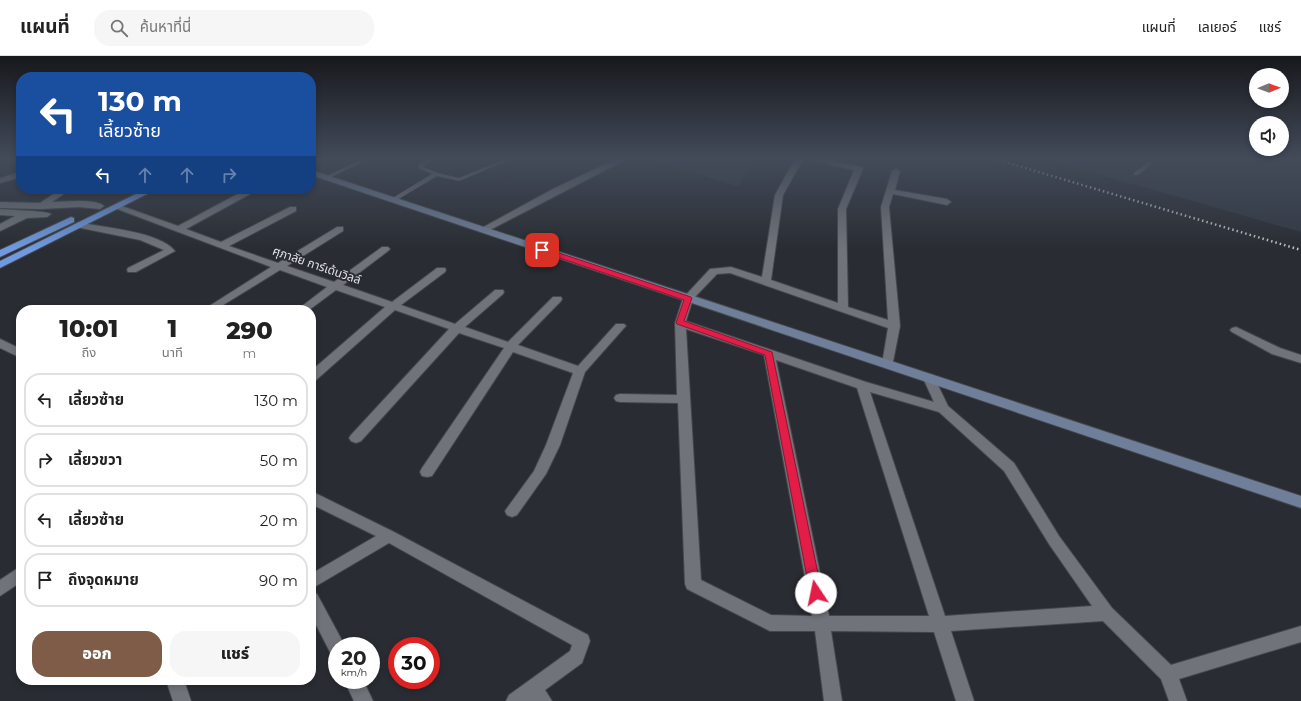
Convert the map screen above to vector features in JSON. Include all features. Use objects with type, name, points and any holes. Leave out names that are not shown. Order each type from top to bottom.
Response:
[{"type":"highway","points":[[0,254],[125,194]]},
{"type":"highway","points":[[0,265],[143,194]]},
{"type":"street","points":[[360,189],[1301,502]]},
{"type":"street","points":[[483,230],[560,189]]},
{"type":"street","points":[[766,282],[779,195],[782,189]]},
{"type":"street","points":[[843,309],[842,209],[850,189]]},
{"type":"street","points":[[888,364],[894,326],[894,299],[886,207],[890,189]]},
{"type":"street","points":[[889,192],[947,202]]},
{"type":"street","points":[[0,228],[26,215],[59,194]]},
{"type":"street","points":[[178,229],[243,194]]},
{"type":"street","points":[[0,205],[41,206],[79,204],[100,206]]},
{"type":"street","name":"ศุภาลัย การ์เด้นวิลล์","points":[[116,207],[221,246],[580,371]]},
{"type":"street","points":[[221,246],[293,209]]},
{"type":"street","points":[[0,212],[26,215],[70,211],[86,212]]},
{"type":"street","points":[[79,225],[151,240],[168,247],[170,251],[132,270]]},
{"type":"street","points":[[216,305],[340,229]]},
{"type":"street","points":[[309,305],[385,249]]},
{"type":"street","points":[[316,374],[394,305],[441,270]]},
{"type":"street","points":[[894,326],[731,270],[714,270],[688,298],[680,323],[693,584],[770,623],[939,624],[1106,613]]},
{"type":"street","points":[[356,438],[456,329],[499,292]]},
{"type":"street","points":[[427,472],[511,346],[557,299]]},
{"type":"street","points":[[680,323],[862,385],[943,408]]},
{"type":"street","points":[[512,511],[539,474],[552,445],[580,371],[620,326]]},
{"type":"street","points":[[1236,330],[1276,351],[1301,359]]},
{"type":"street","points":[[0,343],[16,351]]},
{"type":"street","points":[[769,354],[822,623],[833,701]]},
{"type":"street","points":[[929,378],[943,408],[1009,467],[1054,540],[1106,613],[1168,674],[1178,701]]},
{"type":"street","points":[[862,385],[965,701]]},
{"type":"street","points":[[620,398],[684,399]]},
{"type":"street","points":[[316,499],[389,536],[582,641],[576,657],[538,694],[515,701]]},
{"type":"street","points":[[316,579],[389,536]]},
{"type":"street","points":[[0,589],[16,577]]},
{"type":"street","points":[[316,608],[331,637]]},
{"type":"street","points":[[1168,674],[1301,634]]},
{"type":"street","points":[[177,685],[182,701]]},
{"type":"street","points":[[358,689],[364,701]]},
{"type":"lane","points":[[394,200],[412,189]]},
{"type":"shaded area","points":[[1151,189],[1301,189],[1301,232]]},
{"type":"railway","points":[[1096,189],[1301,250]]},
{"type":"route","points":[[542,250],[688,298],[680,323],[769,354],[816,593]]}]
